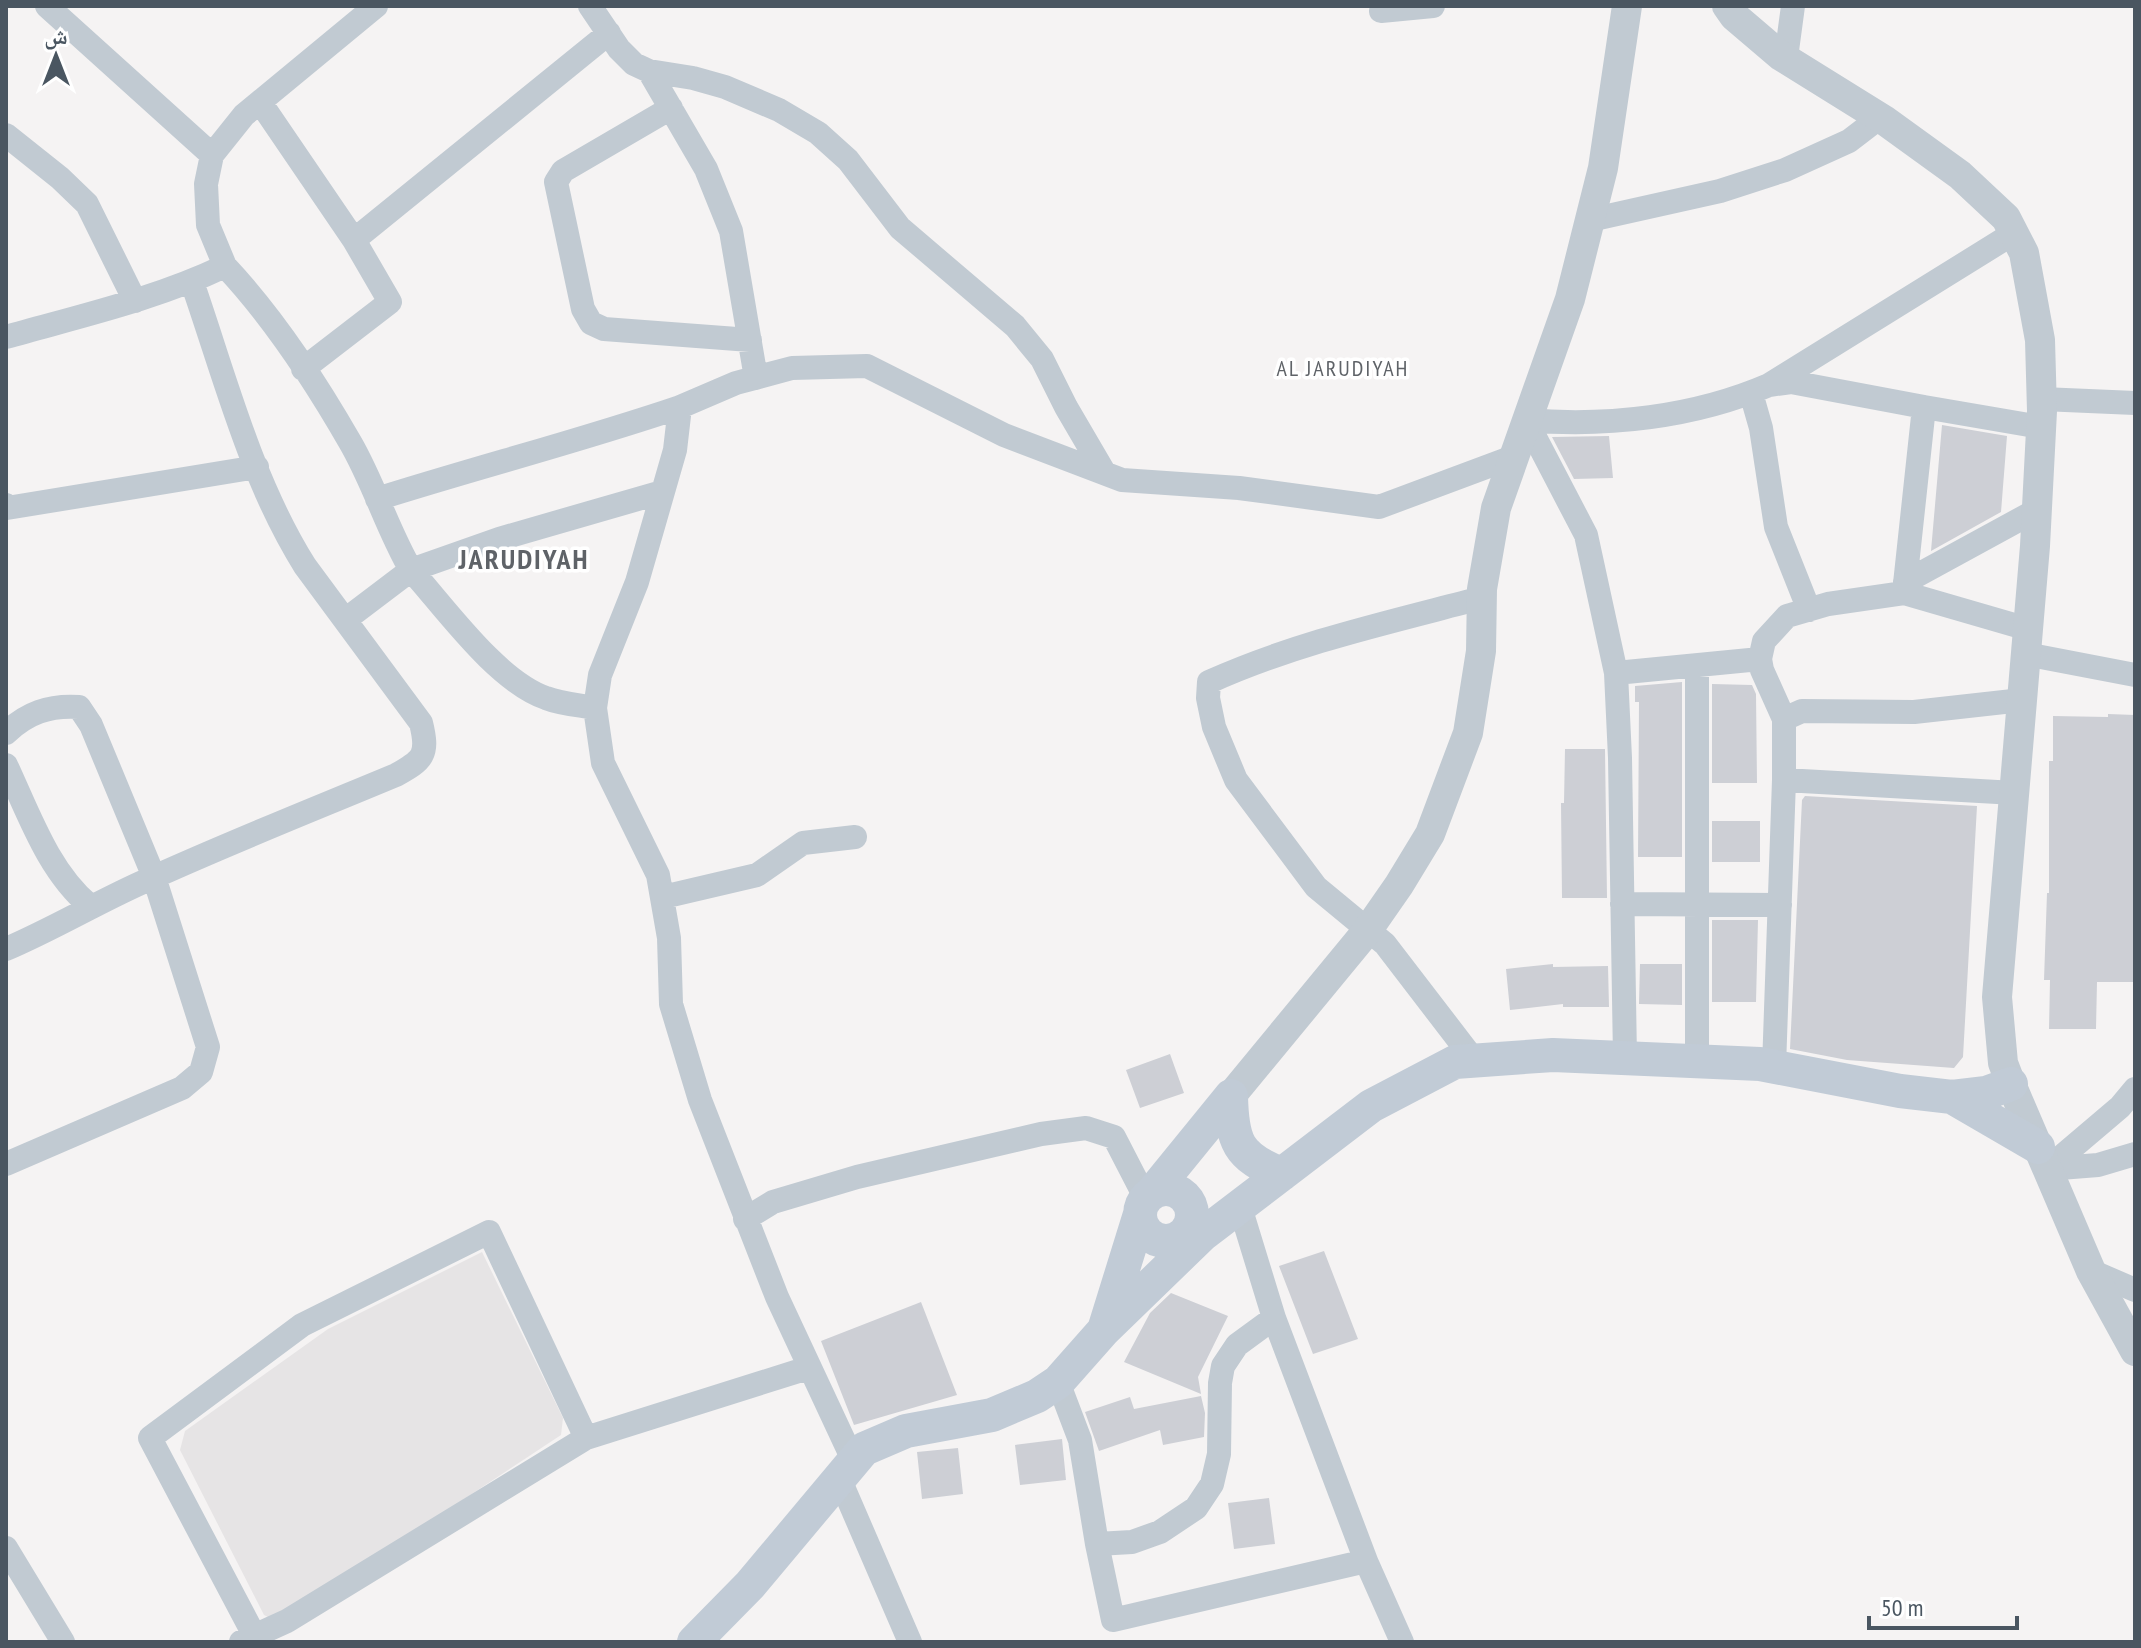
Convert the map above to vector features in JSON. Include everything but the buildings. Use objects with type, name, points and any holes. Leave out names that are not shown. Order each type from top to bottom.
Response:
[{"type":"main road","points":[[694,1642],[750,1585],[864,1449],[906,1431],[992,1415],[1037,1396],[1058,1382],[1104,1330],[1202,1235],[1371,1106],[1455,1062],[1553,1055],[1697,1061],[1774,1067],[1900,1091],[1952,1097],[1986,1093],[2011,1084]]},
{"type":"main road","points":[[1231,1096],[1232,1125],[1239,1147],[1254,1160],[1282,1174]]},
{"type":"main road","points":[[1162,1275],[1167,1241],[1151,1236],[1145,1230],[1231,1096]]},
{"type":"main road","points":[[1952,1097],[2042,1158]]},
{"type":"main road","points":[[1163,1202],[1282,1174]]},
{"type":"main road","points":[[1104,1330],[1163,1202]]},
{"type":"street","points":[[47,6],[212,155]]},
{"type":"street","points":[[376,6],[244,115],[212,155],[206,184],[208,225],[225,266],[247,289],[350,443],[411,570],[501,671],[523,687],[546,698],[595,708]]},
{"type":"street","points":[[590,6],[634,64],[649,71],[725,87],[779,110],[818,133],[848,160],[900,228],[1015,326],[1042,359],[1104,472]]},
{"type":"street","points":[[1381,11],[1433,6]]},
{"type":"street","points":[[1231,1096],[1367,931],[1399,885],[1430,834],[1468,733],[1481,651],[1481,598],[1496,508],[1570,299],[1603,168],[1627,6]]},
{"type":"street","points":[[1727,6],[1734,16],[1786,58],[1960,175],[2006,218],[2024,253],[2040,340],[2041,413],[2037,510],[1997,997],[2003,1063],[2091,1271],[2135,1351]]},
{"type":"street","points":[[1786,58],[1793,6]]},
{"type":"street","points":[[354,240],[609,33]]},
{"type":"street","points":[[649,71],[706,169],[731,231],[756,378]]},
{"type":"street","points":[[260,102],[354,240],[390,302],[303,369]]},
{"type":"street","points":[[671,108],[563,171],[556,182],[583,309],[591,323],[604,329],[750,340]]},
{"type":"street","points":[[1590,220],[1720,191],[1785,170],[1849,141],[1879,118]]},
{"type":"street","points":[[6,135],[87,204],[135,301]]},
{"type":"street","points":[[1760,389],[2014,233]]},
{"type":"street","points":[[6,337],[135,301],[192,282],[225,266]]},
{"type":"street","points":[[6,949],[50,931],[90,906],[154,877],[396,775],[419,763],[427,744],[421,723],[288,539],[257,467],[192,282]]},
{"type":"street","points":[[377,499],[480,466],[614,429],[680,407],[736,383],[792,368],[867,366],[1004,435],[1122,480],[1239,488],[1379,507],[1513,457]]},
{"type":"street","points":[[1526,420],[1568,422],[1627,419],[1700,406],[1791,382],[1924,407],[2041,413],[2135,403]]},
{"type":"street","points":[[1760,389],[1761,428],[1776,527],[1809,610]]},
{"type":"street","points":[[680,407],[675,450],[637,582],[600,675],[595,708],[603,763],[658,875],[669,938],[671,1004],[700,1100],[745,1219],[808,1368],[910,1642]]},
{"type":"street","points":[[1905,588],[1924,407]]},
{"type":"street","points":[[1526,420],[1586,535],[1616,673],[1625,1058]]},
{"type":"street","points":[[6,507],[257,467]]},
{"type":"street","points":[[345,620],[411,570],[499,539],[662,492]]},
{"type":"street","points":[[1774,1067],[1784,719],[1762,670],[1760,659],[1764,641],[1787,616],[1905,588],[2037,510]]},
{"type":"street","points":[[1905,588],[2027,642],[2135,675]]},
{"type":"street","points":[[1474,1060],[1385,944],[1316,887],[1236,780],[1214,727],[1208,698],[1209,682],[1239,668],[1326,639],[1481,598]]},
{"type":"street","points":[[1616,673],[1760,659]]},
{"type":"street","points":[[1697,666],[1697,1061]]},
{"type":"street","points":[[1784,719],[1802,711],[1914,712],[2022,700]]},
{"type":"street","points":[[6,733],[20,720],[59,705],[79,707],[91,725],[154,877],[208,1047],[201,1072],[182,1088],[6,1164]]},
{"type":"street","points":[[6,765],[56,868],[75,894],[90,906]]},
{"type":"street","points":[[1784,780],[2015,793]]},
{"type":"street","points":[[663,897],[757,875],[803,843],[855,837]]},
{"type":"street","points":[[1622,904],[1780,905]]},
{"type":"street","points":[[2042,1158],[2120,1107],[2135,1089]]},
{"type":"street","points":[[745,1219],[773,1202],[857,1177],[1041,1134],[1086,1128],[1114,1137],[1163,1202]]},
{"type":"street","points":[[2042,1158],[2098,1165],[2135,1154]]},
{"type":"street","points":[[1240,1207],[1274,1318],[1366,1561],[1402,1642]]},
{"type":"street","points":[[586,1438],[489,1232],[302,1325],[150,1438],[247,1638],[287,1621],[586,1438],[808,1368]]},
{"type":"street","points":[[2091,1271],[2135,1290]]},
{"type":"street","points":[[1097,1544],[1132,1542],[1160,1532],[1196,1508],[1212,1484],[1219,1454],[1223,1366],[1237,1345],[1274,1318]]},
{"type":"street","points":[[1058,1382],[1080,1440],[1113,1620],[1366,1561]]},
{"type":"street","points":[[6,1548],[63,1642]]},
{"type":"shaded area","points":[[482,1252],[563,1418],[561,1435],[278,1622],[264,1615],[180,1450],[185,1431],[328,1329]]},
{"type":"district","name":"AL JARUDIYAH","points":[[1343,368]]},
{"type":"district","name":"JARUDIYAH","points":[[524,558]]}]
